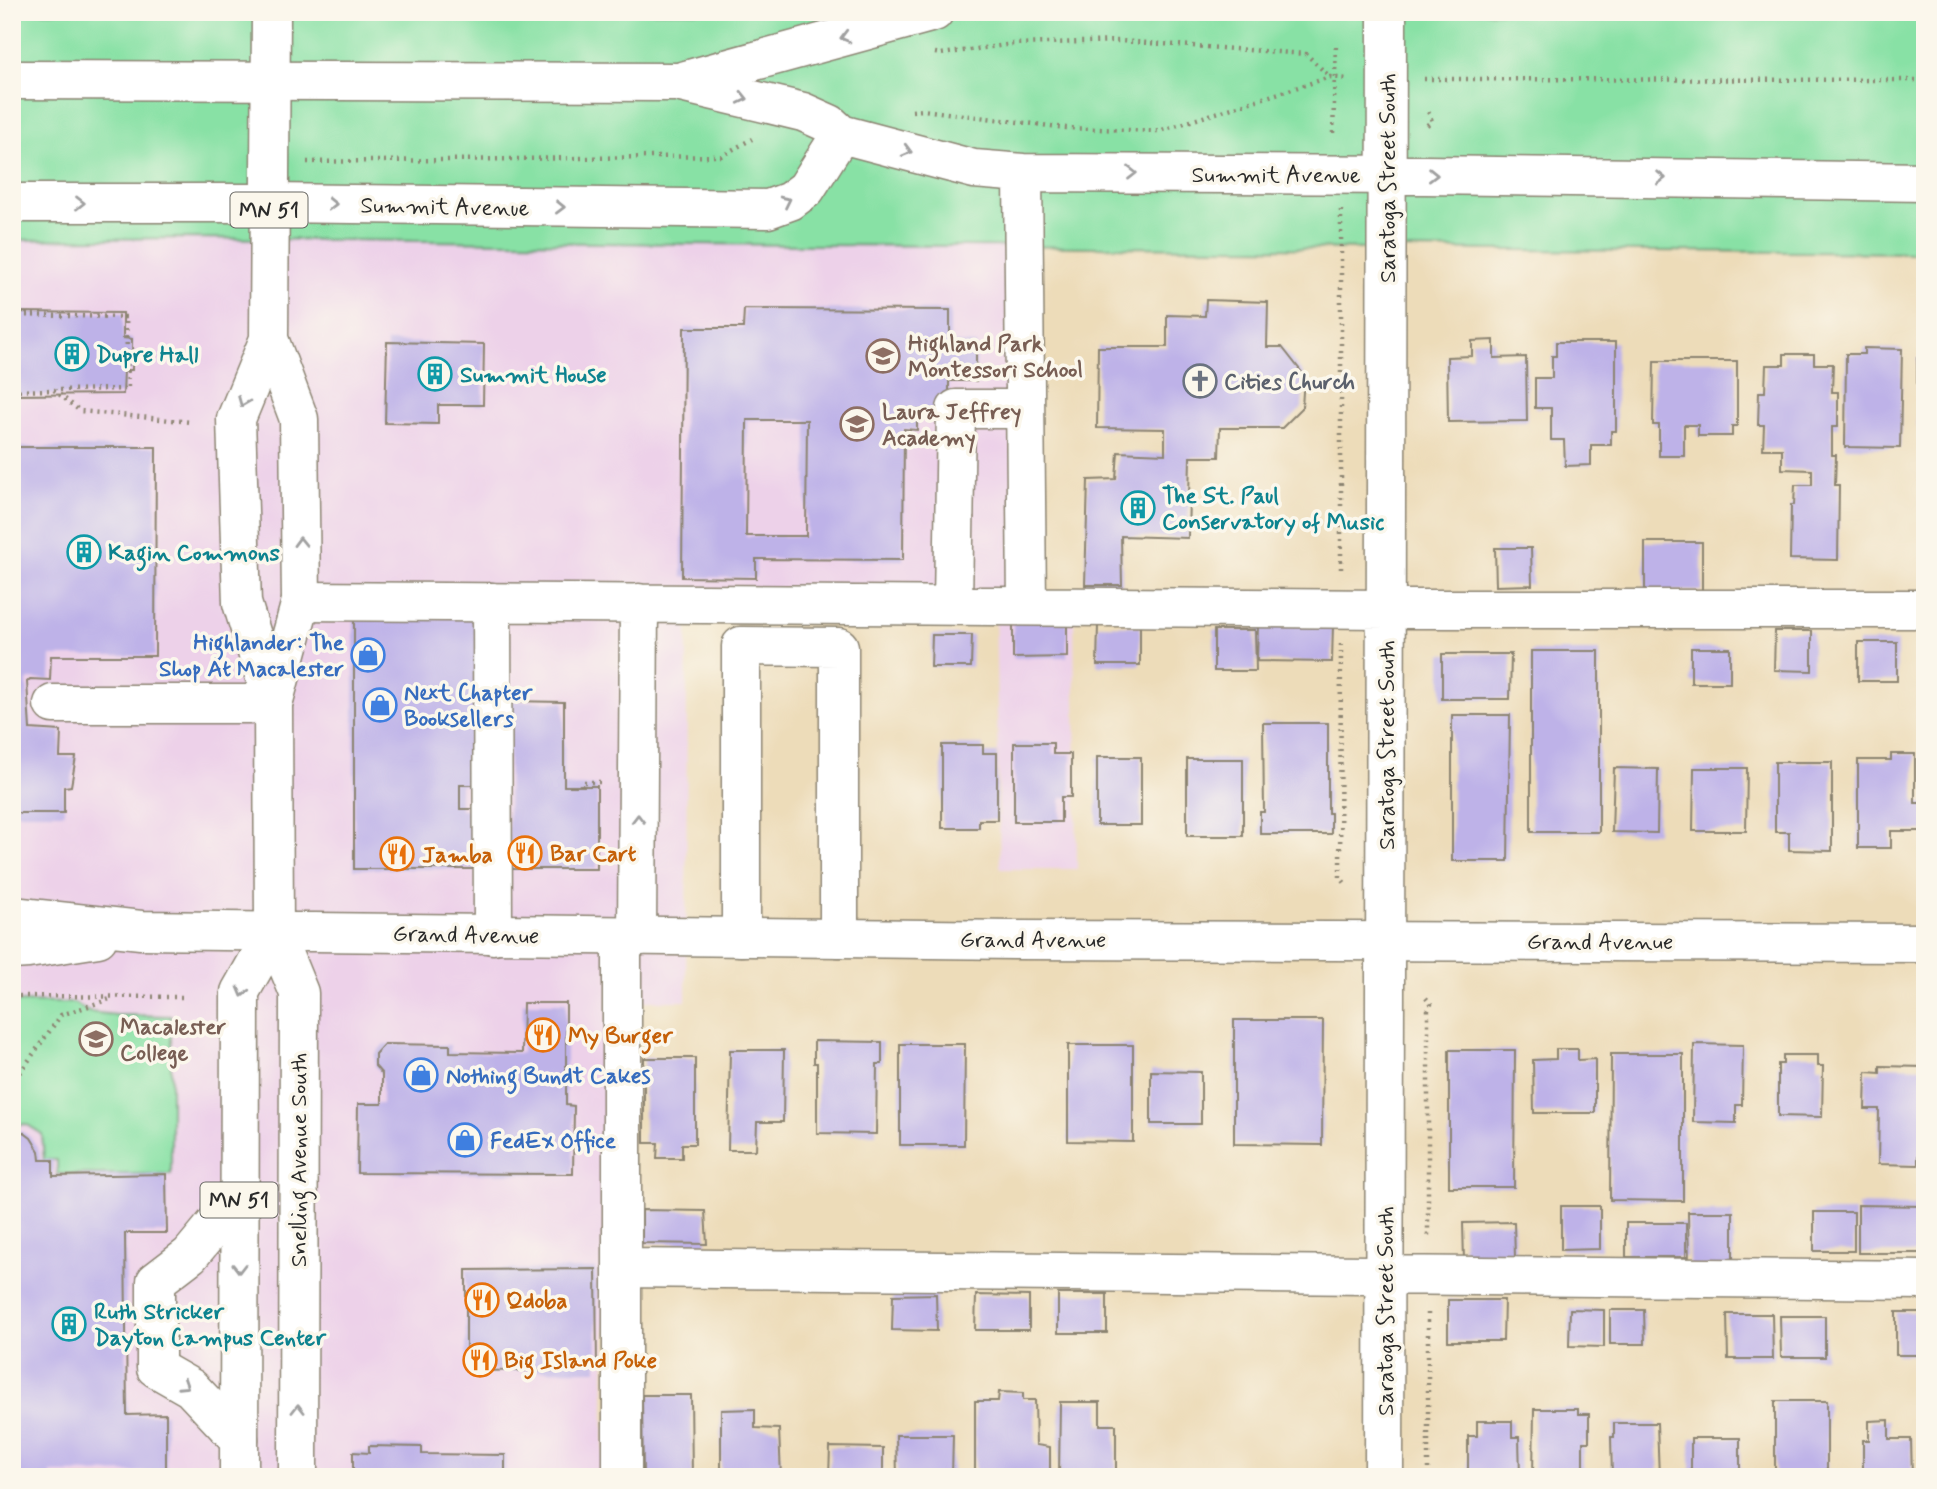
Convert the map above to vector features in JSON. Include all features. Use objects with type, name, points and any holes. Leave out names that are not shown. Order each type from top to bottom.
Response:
[{"type":"street","name":"Snelling Avenue South","points":[[271,12],[268,339],[236,419],[242,603],[273,704]]},
{"type":"street","name":"Summit Avenue","points":[[677,82],[934,12]]},
{"type":"street","name":"Saratoga Street South","points":[[1384,1477],[1387,12]]},
{"type":"street","name":"Summit Avenue","points":[[12,80],[677,82],[803,112],[830,124],[841,134],[974,169],[1023,173],[1925,182]]},
{"type":"street","name":"Summit Avenue","points":[[12,203],[768,209],[790,201],[806,189],[841,134]]},
{"type":"street","points":[[1023,173],[1027,606]]},
{"type":"street","name":"Snelling Avenue South","points":[[268,339],[299,419],[301,601],[273,704],[274,932],[299,993],[298,1477]]},
{"type":"street","points":[[953,605],[956,410],[1025,410]]},
{"type":"street","points":[[301,601],[1386,609],[1925,609]]},
{"type":"street","points":[[492,602],[494,935]]},
{"type":"street","points":[[622,1477],[622,1268],[639,603]]},
{"type":"street","points":[[741,937],[741,646],[839,647],[839,938]]},
{"type":"street","points":[[53,704],[273,704]]},
{"type":"street","name":"Grand Avenue","points":[[12,916],[141,930],[274,932],[630,937],[1925,943]]},
{"type":"street","name":"Grand Avenue","points":[[12,950],[141,930]]},
{"type":"street","name":"Snelling Avenue South","points":[[239,1477],[240,992],[274,932]]},
{"type":"street","points":[[239,1196],[190,1255],[156,1282],[156,1368],[191,1388],[239,1439],[253,1477]]},
{"type":"street","points":[[622,1268],[1925,1280]]},
{"type":"path","points":[[742,12],[768,18]]},
{"type":"path","points":[[928,52],[941,54],[1013,44],[1120,41],[1306,54],[1333,77]]},
{"type":"path","points":[[1333,133],[1336,43]]},
{"type":"path","points":[[909,112],[923,110],[1066,128],[1159,131],[1333,77],[1355,80]]},
{"type":"path","points":[[1415,80],[1925,80]]},
{"type":"path","points":[[1427,108],[1432,121],[1427,125]]},
{"type":"path","points":[[270,162],[721,156],[758,136]]},
{"type":"path","points":[[1341,206],[1340,877],[1345,883]]},
{"type":"path","points":[[12,315],[127,317],[128,389],[12,391]]},
{"type":"path","points":[[54,390],[80,411],[191,422]]},
{"type":"path","points":[[581,786],[581,782],[597,782]]},
{"type":"path","points":[[12,996],[186,996]]},
{"type":"path","points":[[12,1084],[61,1016],[119,996]]},
{"type":"shaded area","points":[[182,238],[1028,247],[1025,602],[1074,621],[1077,869],[1000,869],[995,602],[687,602],[686,1001],[609,1001],[603,1477],[12,1477],[12,240]]},
{"type":"green space","points":[[12,12],[1925,12],[1925,253],[182,238],[12,240]]},
{"type":"green space","points":[[12,1002],[74,1003],[89,1012],[171,1016],[171,1174],[57,1174],[57,1160],[44,1160],[42,1134],[26,1124],[12,1125]]},
{"type":"building","points":[[1206,300],[1268,302],[1267,347],[1282,347],[1304,375],[1302,408],[1282,428],[1220,428],[1219,457],[1190,457],[1188,538],[1121,536],[1122,585],[1085,585],[1088,480],[1116,479],[1118,452],[1165,454],[1165,429],[1097,428],[1098,347],[1167,347],[1167,315],[1205,316]]},
{"type":"building","points":[[744,309],[950,310],[950,343],[976,344],[976,381],[949,381],[949,411],[917,410],[917,430],[904,429],[903,560],[756,559],[756,578],[682,577],[684,328],[743,328]],"holes":[[[747,420],[807,420],[806,536],[746,536]]]},
{"type":"building","name":"Dupre Hall","points":[[12,312],[123,313],[123,338],[132,339],[132,370],[124,370],[123,394],[12,395]]},
{"type":"building","points":[[1494,340],[1494,358],[1526,357],[1527,421],[1448,422],[1447,357],[1472,356],[1472,341]]},
{"type":"building","name":"Summit House","points":[[387,342],[484,344],[483,405],[438,405],[438,424],[385,423]]},
{"type":"building","points":[[1556,342],[1616,342],[1616,431],[1611,431],[1611,445],[1591,445],[1591,465],[1565,466],[1564,440],[1551,440],[1551,408],[1535,408],[1535,378],[1552,378],[1552,356],[1556,356]]},
{"type":"building","points":[[1864,348],[1902,349],[1900,448],[1845,447],[1846,354],[1864,354]]},
{"type":"building","points":[[1784,354],[1814,354],[1814,364],[1833,364],[1832,392],[1838,392],[1838,427],[1832,427],[1832,455],[1836,455],[1835,485],[1839,485],[1838,560],[1790,559],[1791,505],[1794,505],[1795,485],[1812,485],[1812,470],[1782,469],[1782,449],[1763,449],[1764,425],[1758,425],[1759,392],[1765,392],[1766,365],[1784,365]]},
{"type":"building","points":[[1917,358],[1925,358],[1925,426],[1917,426]]},
{"type":"building","points":[[1654,361],[1737,361],[1737,426],[1732,426],[1732,436],[1698,436],[1698,425],[1684,425],[1684,456],[1659,456],[1659,425],[1653,425]]},
{"type":"building","name":"Kagin Commons","points":[[12,447],[156,447],[155,656],[51,656],[50,680],[30,679],[27,682],[30,729],[61,731],[60,757],[76,757],[71,786],[64,787],[64,813],[12,813]]},
{"type":"building","points":[[1645,542],[1702,542],[1702,591],[1645,591]]},
{"type":"building","points":[[1495,548],[1531,548],[1532,585],[1496,586]]},
{"type":"building","points":[[478,618],[479,785],[460,785],[460,809],[487,809],[487,869],[354,869],[354,619]]},
{"type":"building","points":[[1013,619],[1067,619],[1067,657],[1013,658]]},
{"type":"building","points":[[1098,625],[1140,626],[1140,665],[1097,665]]},
{"type":"building","points":[[1258,625],[1333,625],[1332,662],[1257,661]]},
{"type":"building","points":[[1214,630],[1255,630],[1256,671],[1214,671]]},
{"type":"building","points":[[1775,631],[1812,631],[1812,671],[1774,670]]},
{"type":"building","points":[[932,635],[972,635],[971,667],[931,667]]},
{"type":"building","points":[[1858,642],[1897,642],[1897,681],[1858,681]]},
{"type":"building","points":[[1691,648],[1730,648],[1730,683],[1691,683]]},
{"type":"building","points":[[1531,651],[1599,651],[1599,832],[1531,832]]},
{"type":"building","points":[[1442,654],[1511,654],[1510,699],[1442,699]]},
{"type":"building","points":[[509,701],[564,702],[564,786],[597,786],[597,869],[508,869]]},
{"type":"building","points":[[1452,715],[1510,715],[1508,861],[1452,861]]},
{"type":"building","points":[[1263,723],[1328,723],[1328,813],[1331,813],[1331,834],[1260,834],[1260,812],[1264,812]]},
{"type":"building","points":[[1014,743],[1053,743],[1053,754],[1071,754],[1071,797],[1061,797],[1061,822],[1014,822]]},
{"type":"building","points":[[942,745],[983,745],[983,753],[997,753],[997,820],[979,820],[979,828],[942,828]]},
{"type":"building","points":[[1891,754],[1915,754],[1915,803],[1925,803],[1925,831],[1891,831],[1891,848],[1858,848],[1858,760],[1891,760]]},
{"type":"building","points":[[1097,757],[1141,757],[1141,825],[1097,825]]},
{"type":"building","points":[[1187,759],[1243,759],[1243,836],[1187,836]]},
{"type":"building","points":[[1775,762],[1832,762],[1832,851],[1789,850],[1789,832],[1775,832]]},
{"type":"building","points":[[1614,768],[1658,769],[1657,833],[1612,832]]},
{"type":"building","points":[[1694,768],[1747,768],[1746,831],[1693,831]]},
{"type":"building","points":[[523,1003],[566,1003],[566,1105],[574,1106],[573,1174],[357,1173],[358,1104],[382,1104],[382,1074],[375,1066],[375,1054],[384,1044],[450,1045],[450,1052],[522,1053]]},
{"type":"building","points":[[1234,1020],[1323,1020],[1322,1145],[1234,1144]]},
{"type":"building","points":[[814,1041],[882,1042],[882,1064],[877,1064],[876,1134],[817,1133],[817,1063],[814,1063]]},
{"type":"building","points":[[900,1044],[965,1044],[964,1145],[900,1145]]},
{"type":"building","points":[[1694,1044],[1743,1045],[1742,1105],[1736,1105],[1736,1123],[1693,1122]]},
{"type":"building","points":[[1068,1045],[1133,1045],[1133,1142],[1068,1141]]},
{"type":"building","points":[[1556,1049],[1578,1049],[1578,1060],[1595,1059],[1595,1113],[1534,1113],[1533,1060],[1556,1059]]},
{"type":"building","points":[[730,1050],[784,1050],[783,1122],[757,1122],[756,1150],[728,1150]]},
{"type":"building","points":[[1449,1050],[1515,1050],[1514,1187],[1449,1187]]},
{"type":"building","points":[[1611,1054],[1683,1054],[1683,1201],[1610,1200]]},
{"type":"building","points":[[1783,1055],[1818,1055],[1818,1066],[1823,1066],[1822,1117],[1778,1116],[1778,1064],[1783,1064]]},
{"type":"building","points":[[644,1058],[695,1058],[695,1144],[682,1144],[682,1158],[657,1158],[658,1143],[644,1143]]},
{"type":"building","points":[[1880,1066],[1925,1067],[1925,1156],[1918,1156],[1918,1165],[1878,1164],[1879,1109],[1865,1109],[1866,1072],[1880,1073]]},
{"type":"building","points":[[1151,1071],[1201,1072],[1201,1124],[1151,1124]]},
{"type":"building","name":"Ruth Stricker Dayton Campus Center","points":[[12,1128],[31,1138],[39,1151],[40,1160],[53,1160],[53,1176],[166,1174],[167,1233],[125,1233],[127,1415],[166,1414],[166,1472],[51,1473],[51,1477],[12,1477]]},
{"type":"building","points":[[1858,1205],[1925,1206],[1925,1253],[1858,1253]]},
{"type":"building","points":[[1561,1206],[1600,1206],[1600,1249],[1561,1250]]},
{"type":"building","points":[[642,1210],[705,1211],[707,1244],[642,1243]]},
{"type":"building","points":[[1688,1212],[1733,1212],[1733,1266],[1689,1266]]},
{"type":"building","points":[[1814,1212],[1854,1212],[1854,1251],[1814,1251]]},
{"type":"building","points":[[1514,1222],[1515,1258],[1464,1261],[1463,1223]]},
{"type":"building","points":[[1626,1223],[1686,1223],[1686,1257],[1626,1257]]},
{"type":"building","points":[[596,1269],[597,1370],[466,1371],[466,1270]]},
{"type":"building","points":[[936,1294],[937,1331],[892,1330],[893,1295]]},
{"type":"building","points":[[1058,1294],[1107,1294],[1107,1333],[1058,1333]]},
{"type":"building","points":[[976,1295],[1029,1296],[1029,1330],[975,1330]]},
{"type":"building","points":[[1448,1300],[1504,1300],[1503,1341],[1448,1341]]},
{"type":"building","points":[[1570,1309],[1604,1310],[1604,1347],[1569,1346]]},
{"type":"building","points":[[1610,1310],[1644,1310],[1645,1344],[1610,1344]]},
{"type":"building","points":[[1896,1312],[1925,1312],[1925,1355],[1896,1355]]},
{"type":"building","points":[[1727,1314],[1772,1314],[1773,1359],[1728,1359]]},
{"type":"building","points":[[1780,1316],[1825,1316],[1825,1357],[1781,1357]]},
{"type":"building","points":[[999,1392],[1023,1393],[1023,1400],[1035,1400],[1036,1445],[1050,1447],[1050,1477],[975,1477],[975,1401],[998,1401]]},
{"type":"building","points":[[642,1395],[691,1395],[692,1477],[643,1477]]},
{"type":"building","points":[[1775,1401],[1827,1401],[1827,1477],[1775,1477]]},
{"type":"building","points":[[1060,1402],[1100,1402],[1100,1425],[1116,1425],[1116,1477],[1059,1477]]},
{"type":"building","points":[[755,1409],[755,1428],[779,1429],[781,1477],[721,1477],[721,1410]]},
{"type":"building","points":[[1534,1409],[1578,1409],[1578,1414],[1589,1414],[1589,1442],[1583,1442],[1583,1477],[1533,1477]]},
{"type":"building","points":[[1889,1420],[1889,1439],[1911,1439],[1912,1477],[1863,1477],[1863,1440],[1869,1440],[1869,1421]]},
{"type":"building","points":[[1477,1421],[1512,1421],[1512,1437],[1519,1437],[1520,1477],[1468,1477],[1468,1436],[1477,1436]]},
{"type":"building","points":[[1614,1423],[1657,1423],[1659,1477],[1612,1477],[1611,1437],[1614,1437]]},
{"type":"building","points":[[896,1435],[953,1435],[952,1477],[897,1477]]},
{"type":"building","points":[[1691,1438],[1740,1438],[1740,1477],[1691,1477]]},
{"type":"building","points":[[369,1446],[422,1447],[422,1454],[505,1455],[505,1477],[353,1477],[353,1452],[369,1453]]},
{"type":"building","points":[[830,1447],[883,1448],[883,1477],[829,1477]]},
{"type":"place","name":"Dupre Hall","points":[[72,354]]},
{"type":"place","name":"Highland Park Montessori School","points":[[883,356]]},
{"type":"place","name":"Summit House","points":[[435,374]]},
{"type":"place","name":"Cities Church","points":[[1200,381]]},
{"type":"place","name":"Laura Jeffrey Academy","points":[[857,424]]},
{"type":"place","name":"The St. Paul Conservatory of Music","points":[[1138,508]]},
{"type":"place","name":"Kagin Commons","points":[[84,552]]},
{"type":"place","name":"Highlander: The Shop At Macalester","points":[[368,655]]},
{"type":"place","name":"Next Chapter Booksellers","points":[[380,705]]},
{"type":"place","name":"Bar Cart","points":[[525,853]]},
{"type":"place","name":"Jamba","points":[[397,854]]},
{"type":"place","name":"My Burger","points":[[543,1035]]},
{"type":"place","name":"Macalester College","points":[[96,1039]]},
{"type":"place","name":"Nothing Bundt Cakes","points":[[421,1075]]},
{"type":"place","name":"FedEx Office","points":[[465,1140]]},
{"type":"place","name":"Qdoba","points":[[482,1300]]},
{"type":"place","name":"Ruth Stricker Dayton Campus Center","points":[[69,1324]]},
{"type":"place","name":"Big Island Poke","points":[[480,1360]]}]
